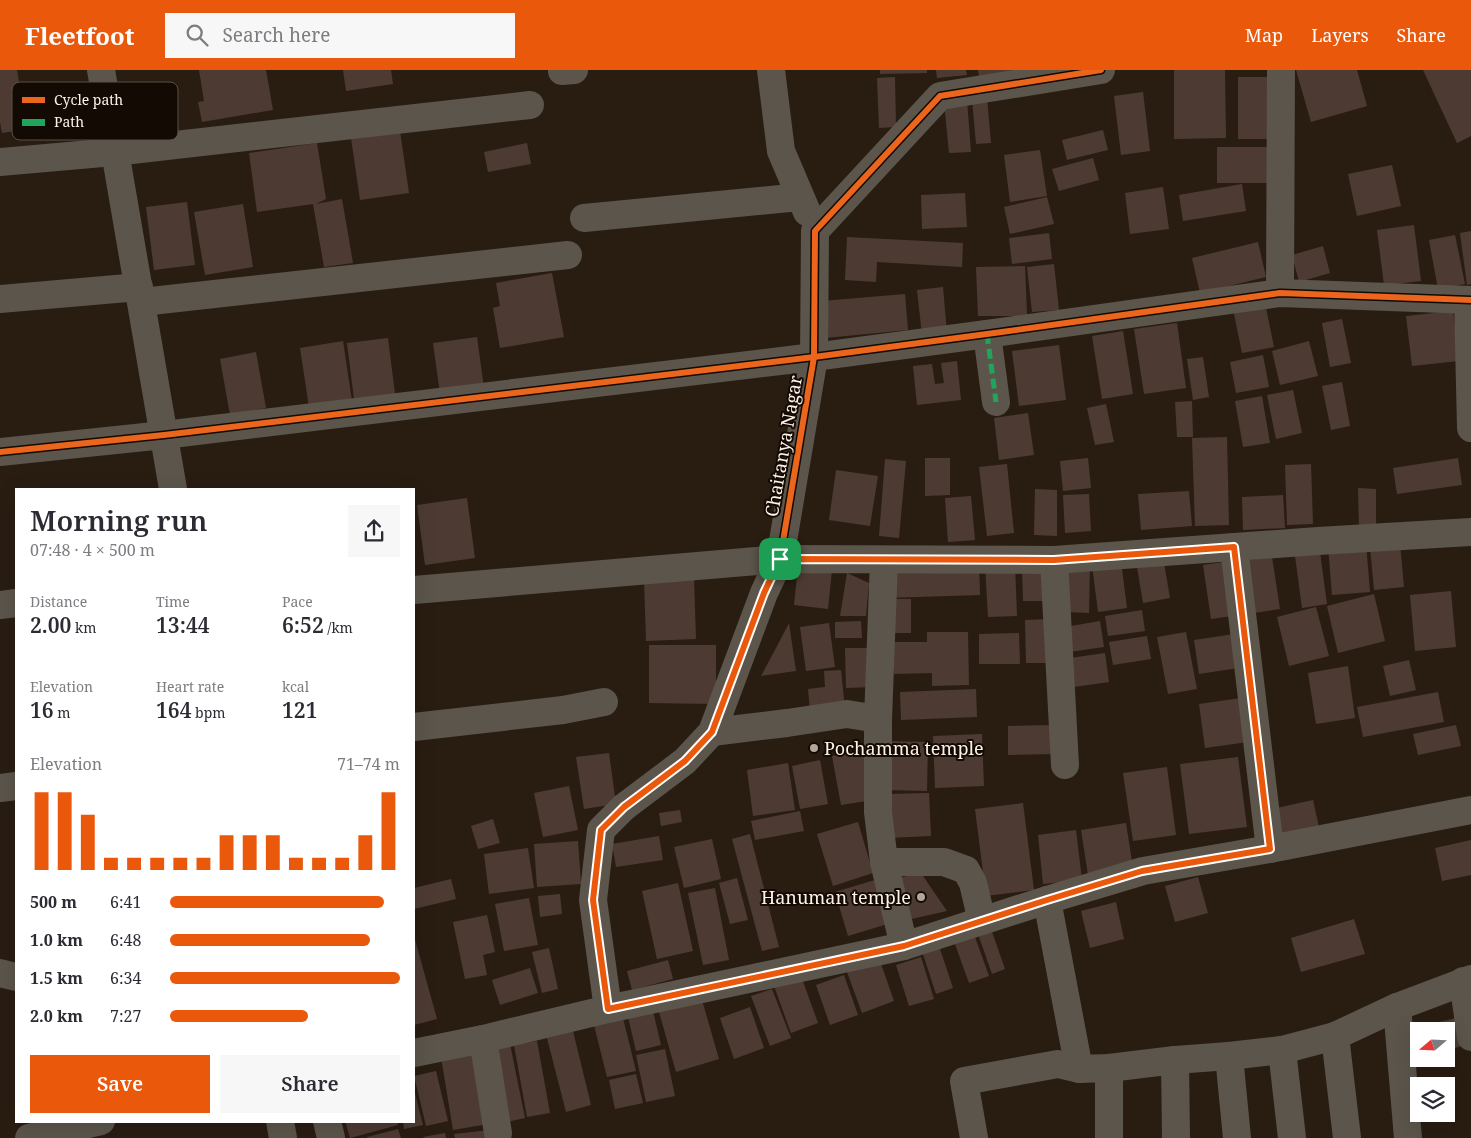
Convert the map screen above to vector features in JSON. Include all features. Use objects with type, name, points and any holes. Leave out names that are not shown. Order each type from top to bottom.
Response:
[{"type":"street","points":[[771,70],[781,152],[816,231],[940,96],[1101,70]]},
{"type":"street","points":[[1280,293],[1281,70]]},
{"type":"street","points":[[0,162],[114,152],[530,105]]},
{"type":"street","points":[[112,140],[173,488]]},
{"type":"street","points":[[584,218],[800,197]]},
{"type":"street","name":"Chaitanya Nagar","points":[[608,1009],[593,900],[601,830],[624,807],[685,761],[712,732],[764,593],[780,559],[814,357],[816,231]]},
{"type":"street","points":[[0,299],[140,295],[568,255]]},
{"type":"street","points":[[0,452],[164,435],[814,357],[1280,293],[1470,300],[1471,428]]},
{"type":"street","points":[[988,334],[996,402]]},
{"type":"street","points":[[415,590],[780,559],[1054,560],[1471,532]]},
{"type":"street","points":[[1234,547],[1270,849]]},
{"type":"street","points":[[884,560],[878,719],[878,812],[884,862],[904,946]]},
{"type":"street","points":[[1054,560],[1065,765]]},
{"type":"street","points":[[0,605],[15,603]]},
{"type":"street","points":[[415,727],[563,710],[604,702]]},
{"type":"street","points":[[712,732],[847,714],[878,719]]},
{"type":"street","points":[[0,788],[15,786]]},
{"type":"street","points":[[415,1053],[483,1039],[608,1009],[904,946],[1142,871],[1270,849],[1471,810]]},
{"type":"street","points":[[884,862],[944,862],[966,870],[973,883],[982,921]]},
{"type":"street","points":[[1047,900],[1078,1068]]},
{"type":"street","points":[[0,973],[15,977]]},
{"type":"street","points":[[974,1138],[964,1082],[1058,1064],[1078,1068],[1109,1068],[1282,1050],[1335,1036],[1397,1007],[1467,980],[1471,1037]]},
{"type":"street","points":[[1397,1007],[1408,1138]]},
{"type":"street","points":[[1335,1036],[1347,1138]]},
{"type":"street","points":[[483,1039],[498,1133]]},
{"type":"street","points":[[1282,1050],[1292,1138]]},
{"type":"street","points":[[1229,1056],[1237,1138]]},
{"type":"street","points":[[1175,1060],[1176,1138]]},
{"type":"street","points":[[1109,1068],[1109,1138]]},
{"type":"street","points":[[29,1138],[93,1123]]},
{"type":"street","points":[[280,1123],[283,1138]]},
{"type":"street","points":[[327,1123],[331,1138]]},
{"type":"building","points":[[0,70],[17,70],[19,82],[12,82],[12,131],[2,133],[0,122]]},
{"type":"building","points":[[199,70],[266,70],[273,110],[202,122],[198,102],[204,101]]},
{"type":"building","points":[[343,70],[391,70],[393,84],[346,91]]},
{"type":"building","points":[[880,70],[927,70],[927,73],[880,74]]},
{"type":"building","points":[[936,70],[966,70],[967,75],[937,78]]},
{"type":"building","points":[[978,70],[1014,70],[1014,71],[979,76]]},
{"type":"building","points":[[1174,70],[1225,70],[1226,138],[1174,139]]},
{"type":"building","points":[[1296,70],[1357,70],[1367,106],[1311,122]]},
{"type":"building","points":[[1423,70],[1471,70],[1471,136],[1457,143]]},
{"type":"building","points":[[895,77],[896,127],[879,128],[877,78]]},
{"type":"building","points":[[1238,77],[1272,77],[1272,139],[1238,139]]},
{"type":"building","points":[[1143,92],[1150,151],[1121,155],[1114,96]]},
{"type":"building","points":[[987,98],[991,143],[976,144],[972,99]]},
{"type":"building","points":[[967,100],[971,152],[949,153],[944,102]]},
{"type":"building","points":[[1103,130],[1108,150],[1067,160],[1062,140]]},
{"type":"building","points":[[400,131],[409,193],[360,200],[351,138]]},
{"type":"building","points":[[317,143],[326,199],[316,204],[342,199],[353,263],[324,267],[313,204],[257,212],[249,153]]},
{"type":"building","points":[[527,143],[531,164],[488,172],[484,152]]},
{"type":"building","points":[[1217,147],[1277,147],[1278,183],[1217,183]]},
{"type":"building","points":[[1040,150],[1047,196],[1010,202],[1004,155]]},
{"type":"building","points":[[1093,158],[1099,180],[1059,191],[1052,169]]},
{"type":"building","points":[[1392,165],[1401,206],[1357,216],[1348,174]]},
{"type":"building","points":[[1242,184],[1246,211],[1183,221],[1179,195]]},
{"type":"building","points":[[1163,187],[1169,229],[1130,234],[1125,193]]},
{"type":"building","points":[[965,193],[967,227],[922,229],[921,195]]},
{"type":"building","points":[[1047,197],[1054,224],[1010,234],[1004,207]]},
{"type":"building","points":[[187,202],[195,265],[154,270],[146,207]]},
{"type":"building","points":[[243,204],[253,267],[205,275],[194,212]]},
{"type":"building","points":[[1414,225],[1421,281],[1384,285],[1377,230]]},
{"type":"building","points":[[1471,231],[1471,284],[1467,285],[1460,233]]},
{"type":"building","points":[[1049,233],[1052,259],[1012,264],[1009,238]]},
{"type":"building","points":[[1455,235],[1465,284],[1438,289],[1429,240]]},
{"type":"building","points":[[847,237],[963,243],[962,267],[877,262],[876,282],[845,280]]},
{"type":"building","points":[[1258,242],[1266,277],[1200,293],[1192,258]]},
{"type":"building","points":[[1323,246],[1330,273],[1299,282],[1292,255]]},
{"type":"building","points":[[1054,264],[1059,310],[1032,312],[1027,267]]},
{"type":"building","points":[[1025,266],[1027,316],[978,316],[976,267]]},
{"type":"building","points":[[552,273],[564,337],[500,348],[493,308],[500,306],[496,283]]},
{"type":"building","points":[[943,287],[947,333],[922,335],[917,290]]},
{"type":"building","points":[[905,294],[908,330],[825,338],[822,301]]},
{"type":"building","points":[[1265,303],[1274,347],[1242,353],[1233,309]]},
{"type":"building","points":[[1453,311],[1459,361],[1412,366],[1406,316]]},
{"type":"building","points":[[1342,319],[1351,363],[1330,367],[1322,323]]},
{"type":"building","points":[[1177,323],[1186,388],[1144,394],[1134,329]]},
{"type":"building","points":[[1123,331],[1133,394],[1102,399],[1092,336]]},
{"type":"building","points":[[477,337],[485,395],[441,401],[433,343]]},
{"type":"building","points":[[388,338],[395,394],[354,399],[347,343]]},
{"type":"building","points":[[343,341],[352,401],[309,407],[300,348]]},
{"type":"building","points":[[1309,341],[1318,376],[1280,385],[1272,351]]},
{"type":"building","points":[[1059,345],[1066,400],[1019,406],[1012,351]]},
{"type":"building","points":[[256,352],[266,408],[230,415],[220,359]]},
{"type":"building","points":[[1263,355],[1269,387],[1236,393],[1230,362]]},
{"type":"building","points":[[1203,357],[1209,397],[1193,400],[1187,359]]},
{"type":"building","points":[[957,361],[961,400],[917,405],[913,366],[932,364],[935,384],[944,383],[941,363]]},
{"type":"building","points":[[1342,382],[1350,426],[1331,430],[1322,386]]},
{"type":"building","points":[[1293,390],[1302,433],[1276,439],[1267,395]]},
{"type":"building","points":[[1262,396],[1270,443],[1243,447],[1235,401]]},
{"type":"building","points":[[1192,401],[1193,437],[1177,437],[1175,402]]},
{"type":"building","points":[[1106,404],[1114,442],[1095,445],[1087,408]]},
{"type":"building","points":[[1028,413],[1034,455],[999,460],[994,418]]},
{"type":"building","points":[[1227,437],[1229,525],[1195,526],[1192,438]]},
{"type":"building","points":[[925,458],[950,458],[950,495],[925,496]]},
{"type":"building","points":[[1088,458],[1091,488],[1063,491],[1060,461]]},
{"type":"building","points":[[1458,458],[1462,485],[1397,494],[1393,468]]},
{"type":"building","points":[[885,459],[906,461],[899,538],[879,536]]},
{"type":"building","points":[[1007,464],[1014,533],[987,536],[979,467]]},
{"type":"building","points":[[1311,464],[1313,524],[1287,525],[1285,465]]},
{"type":"building","points":[[836,470],[878,476],[870,526],[829,520]]},
{"type":"building","points":[[1358,488],[1376,489],[1376,529],[1359,529]]},
{"type":"building","points":[[1035,489],[1057,490],[1057,536],[1034,535]]},
{"type":"building","points":[[1189,491],[1192,526],[1141,530],[1138,494]]},
{"type":"building","points":[[1089,494],[1091,531],[1065,533],[1063,495]]},
{"type":"building","points":[[1283,495],[1285,528],[1243,530],[1242,497]]},
{"type":"building","points":[[971,496],[975,540],[948,542],[945,498]]},
{"type":"building","points":[[467,498],[475,558],[425,565],[417,505]]},
{"type":"building","points":[[1366,543],[1370,592],[1332,595],[1328,546]]},
{"type":"building","points":[[1400,544],[1404,587],[1374,590],[1370,547]]},
{"type":"building","points":[[1320,552],[1327,604],[1302,608],[1295,556]]},
{"type":"building","points":[[1163,557],[1170,598],[1143,603],[1136,561]]},
{"type":"building","points":[[1272,557],[1280,609],[1248,614],[1241,561]]},
{"type":"building","points":[[1067,561],[1090,562],[1089,613],[1066,612]]},
{"type":"building","points":[[1121,561],[1127,608],[1098,612],[1092,565]]},
{"type":"building","points":[[1231,561],[1239,615],[1211,619],[1203,565]]},
{"type":"building","points":[[979,562],[980,595],[886,598],[885,564]]},
{"type":"building","points":[[1015,564],[1017,616],[988,617],[985,565]]},
{"type":"building","points":[[798,566],[832,570],[828,609],[794,605]]},
{"type":"building","points":[[1022,568],[1051,568],[1052,601],[1023,601]]},
{"type":"building","points":[[847,573],[869,583],[866,616],[840,616]]},
{"type":"building","points":[[694,578],[696,639],[646,641],[644,579]]},
{"type":"building","points":[[1451,591],[1456,647],[1415,651],[1410,595]]},
{"type":"building","points":[[1374,594],[1385,641],[1338,653],[1327,606]]},
{"type":"building","points":[[886,599],[911,599],[911,633],[886,633]]},
{"type":"building","points":[[1316,607],[1329,656],[1289,666],[1277,617]]},
{"type":"building","points":[[1142,610],[1145,631],[1108,636],[1105,616]]},
{"type":"building","points":[[1052,619],[1053,663],[1026,663],[1025,620]]},
{"type":"building","points":[[861,621],[862,638],[835,638],[835,622]]},
{"type":"building","points":[[1100,621],[1104,647],[1069,652],[1065,627]]},
{"type":"building","points":[[789,623],[796,671],[761,676],[776,648]]},
{"type":"building","points":[[829,623],[835,667],[806,671],[800,627]]},
{"type":"building","points":[[927,632],[968,632],[969,685],[932,686],[932,673],[894,674],[894,642],[927,642]]},
{"type":"building","points":[[1186,632],[1197,689],[1168,694],[1157,637]]},
{"type":"building","points":[[1019,633],[1020,664],[979,664],[979,634]]},
{"type":"building","points":[[1241,633],[1245,667],[1199,674],[1194,640]]},
{"type":"building","points":[[1147,636],[1151,659],[1113,665],[1109,642]]},
{"type":"building","points":[[649,645],[716,645],[716,704],[649,703]]},
{"type":"building","points":[[845,648],[873,648],[874,687],[846,688]]},
{"type":"building","points":[[1105,653],[1109,682],[1074,687],[1070,658]]},
{"type":"building","points":[[1409,660],[1416,690],[1390,696],[1383,666]]},
{"type":"building","points":[[1348,666],[1355,718],[1316,724],[1308,673]]},
{"type":"building","points":[[841,670],[845,709],[810,712],[808,689],[825,687],[824,671]]},
{"type":"building","points":[[976,689],[977,717],[901,720],[900,692]]},
{"type":"building","points":[[1438,692],[1444,722],[1363,737],[1357,707]]},
{"type":"building","points":[[1248,697],[1255,741],[1205,748],[1199,704]]},
{"type":"building","points":[[1054,725],[1054,754],[1008,755],[1008,726]]},
{"type":"building","points":[[1456,725],[1461,746],[1418,755],[1413,734]]},
{"type":"building","points":[[982,734],[984,786],[935,788],[933,736]]},
{"type":"building","points":[[885,741],[928,742],[927,791],[883,790]]},
{"type":"building","points":[[865,751],[873,800],[841,805],[832,756]]},
{"type":"building","points":[[609,753],[616,804],[584,809],[576,757]]},
{"type":"building","points":[[1238,757],[1247,827],[1189,834],[1180,764]]},
{"type":"building","points":[[820,760],[828,804],[800,809],[792,766]]},
{"type":"building","points":[[788,763],[795,810],[753,816],[747,770]]},
{"type":"building","points":[[1167,767],[1176,835],[1133,841],[1123,773]]},
{"type":"building","points":[[569,786],[578,830],[543,837],[534,793]]},
{"type":"building","points":[[929,793],[931,836],[887,838],[886,794]]},
{"type":"building","points":[[1313,800],[1321,836],[1276,846],[1268,810]]},
{"type":"building","points":[[1023,803],[1034,890],[986,896],[975,809]]},
{"type":"building","points":[[680,810],[682,822],[661,826],[659,813]]},
{"type":"building","points":[[800,811],[804,831],[755,840],[751,821]]},
{"type":"building","points":[[493,819],[500,843],[478,849],[471,826]]},
{"type":"building","points":[[858,822],[873,873],[833,886],[817,834]]},
{"type":"building","points":[[1126,823],[1133,868],[1088,875],[1081,830]]},
{"type":"building","points":[[1076,830],[1082,880],[1043,884],[1038,835]]},
{"type":"building","points":[[750,834],[779,947],[762,951],[732,839]]},
{"type":"building","points":[[659,836],[663,860],[616,867],[612,844]]},
{"type":"building","points":[[712,839],[721,879],[684,888],[674,847]]},
{"type":"building","points":[[1471,840],[1471,875],[1442,881],[1435,848]]},
{"type":"building","points":[[578,841],[581,884],[537,887],[534,844]]},
{"type":"building","points":[[528,848],[534,888],[489,894],[484,854]]},
{"type":"building","points":[[921,873],[947,911],[907,920],[898,878]]},
{"type":"building","points":[[1198,877],[1208,913],[1175,922],[1165,886]]},
{"type":"building","points":[[737,878],[748,920],[730,924],[719,883]]},
{"type":"building","points":[[451,879],[456,899],[415,909],[415,888]]},
{"type":"building","points":[[878,879],[891,923],[848,936],[835,892]]},
{"type":"building","points":[[678,883],[693,951],[657,959],[642,891]]},
{"type":"building","points":[[715,888],[729,960],[703,965],[688,893]]},
{"type":"building","points":[[560,894],[562,914],[540,917],[538,896]]},
{"type":"building","points":[[529,898],[538,945],[504,951],[495,904]]},
{"type":"building","points":[[1116,902],[1124,939],[1090,948],[1081,911]]},
{"type":"building","points":[[487,915],[495,952],[483,955],[487,975],[465,979],[453,922]]},
{"type":"building","points":[[1354,919],[1365,954],[1301,972],[1291,938]]},
{"type":"building","points":[[991,929],[1005,969],[992,974],[978,934]]},
{"type":"building","points":[[975,937],[989,976],[969,983],[955,944]]},
{"type":"building","points":[[415,940],[437,1019],[415,1025]]},
{"type":"building","points":[[939,946],[953,988],[936,994],[922,951]]},
{"type":"building","points":[[549,948],[558,989],[542,993],[532,952]]},
{"type":"building","points":[[921,957],[934,999],[909,1006],[896,965]]},
{"type":"building","points":[[668,960],[673,979],[632,990],[627,971]]},
{"type":"building","points":[[880,961],[894,1001],[862,1013],[847,972]]},
{"type":"building","points":[[530,968],[538,993],[500,1005],[492,980]]},
{"type":"building","points":[[844,975],[858,1015],[830,1025],[816,985]]},
{"type":"building","points":[[801,976],[818,1023],[791,1033],[774,986]]},
{"type":"building","points":[[772,989],[791,1038],[770,1046],[751,996]]},
{"type":"building","points":[[702,1000],[719,1059],[676,1072],[659,1012]]},
{"type":"building","points":[[750,1007],[764,1048],[734,1059],[720,1018]]},
{"type":"building","points":[[653,1011],[661,1045],[636,1051],[628,1017]]},
{"type":"building","points":[[1460,1017],[1467,1045],[1455,1048],[1455,1022],[1439,1022]]},
{"type":"building","points":[[623,1018],[636,1071],[607,1077],[594,1025]]},
{"type":"building","points":[[573,1031],[591,1105],[566,1112],[547,1038]]},
{"type":"building","points":[[537,1041],[550,1113],[527,1117],[514,1045]]},
{"type":"building","points":[[510,1044],[525,1118],[503,1123],[488,1049]]},
{"type":"building","points":[[665,1049],[675,1096],[646,1102],[636,1055]]},
{"type":"building","points":[[481,1050],[494,1123],[453,1130],[441,1057]]},
{"type":"building","points":[[436,1071],[448,1121],[426,1126],[415,1076]]},
{"type":"building","points":[[636,1074],[643,1103],[615,1109],[609,1080]]},
{"type":"building","points":[[415,1093],[423,1125],[404,1129],[403,1123],[415,1123]]},
{"type":"building","points":[[346,1123],[398,1123],[398,1125],[350,1138]]},
{"type":"building","points":[[398,1129],[401,1138],[367,1138],[367,1137]]},
{"type":"building","points":[[490,1130],[491,1138],[455,1138],[454,1134]]},
{"type":"building","points":[[445,1133],[446,1138],[423,1137]]},
{"type":"marked path","points":[[987,334],[996,402]]},
{"type":"marked path","points":[[1234,547],[1270,849]]},
{"type":"cycle path","points":[[608,1009],[593,900],[601,830],[624,807],[685,761],[712,732],[764,593],[780,559],[814,357],[815,231],[940,96],[1101,70]]},
{"type":"cycle path","points":[[0,452],[164,435],[814,357],[1280,293],[1471,300]]},
{"type":"place","name":"Pochamma temple","points":[[814,748]]},
{"type":"place","name":"Hanuman temple","points":[[921,897]]},
{"type":"route","points":[[1234,547],[1270,849],[1142,871],[904,946],[608,1009],[593,900],[601,830],[624,807],[685,761],[712,732],[764,593],[780,559],[1054,560],[1234,547]]}]
